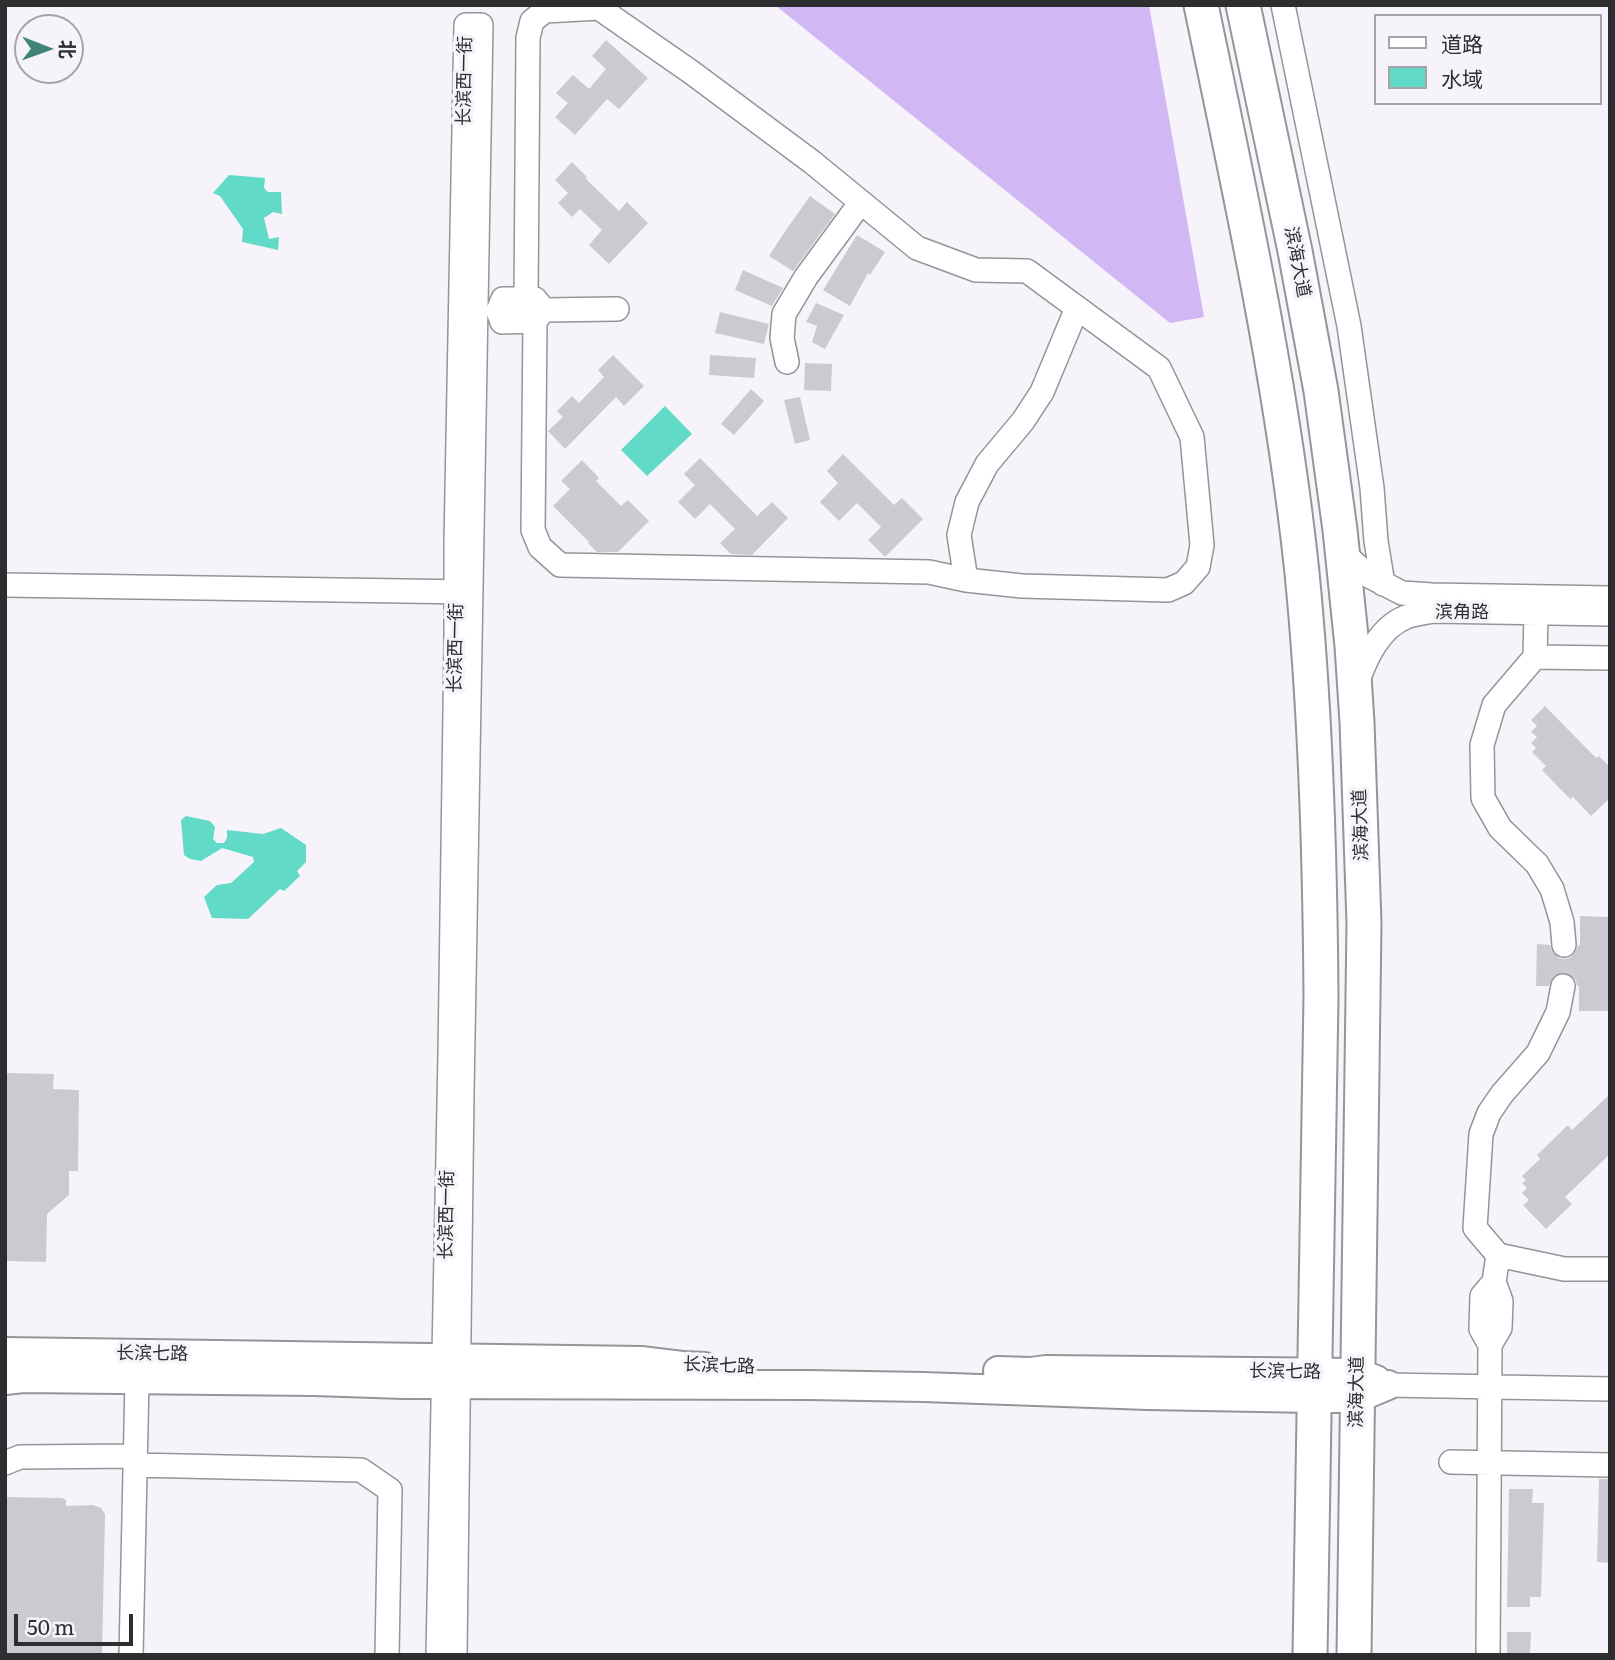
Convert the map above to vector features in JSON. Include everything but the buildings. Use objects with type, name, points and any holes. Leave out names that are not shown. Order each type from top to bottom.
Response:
[{"type":"highway","points":[[1201,5],[1254,262],[1272,365],[1302,572],[1311,676],[1320,891],[1310,1655]]},
{"type":"highway","name":"滨海大道","points":[[1243,5],[1293,237],[1321,391],[1342,552],[1355,689],[1364,923],[1354,1655]]},
{"type":"main road","name":"长滨七路","points":[[7,1351],[451,1371]]},
{"type":"main road","name":"长滨七路","points":[[5,1380],[138,1380],[451,1371],[641,1361],[682,1366],[1031,1372],[1046,1370],[1314,1385],[1388,1385]]},
{"type":"street","points":[[1283,5],[1349,326],[1383,584]]},
{"type":"street","points":[[599,8],[812,162],[917,248],[976,270],[1027,271],[1077,308],[1159,368],[1192,437],[1202,545],[1198,567],[1184,583],[1168,590],[1022,586],[966,580],[929,572],[560,565],[540,547],[533,530],[535,310],[528,38],[532,21],[545,11],[599,8]]},
{"type":"street","name":"长滨西一街","points":[[439,1655],[451,1371],[463,592],[467,25],[481,26],[486,311],[463,592]]},
{"type":"street","points":[[787,362],[782,338],[784,314],[806,277],[861,202]]},
{"type":"street","points":[[966,580],[959,535],[967,502],[987,464],[1023,421],[1042,392],[1077,308]]},
{"type":"street","points":[[486,311],[502,322],[535,310],[617,310]]},
{"type":"street","name":"滨角路","points":[[1342,552],[1369,576],[1402,593],[1432,596],[1610,598]]},
{"type":"street","points":[[5,585],[463,592]]},
{"type":"street","name":"滨角路","points":[[1355,689],[1366,660],[1376,644],[1388,628],[1405,618],[1433,611],[1610,614]]},
{"type":"street","points":[[1536,614],[1535,657],[1494,705],[1482,745],[1483,798],[1500,828],[1537,864],[1552,889],[1562,922],[1564,945]]},
{"type":"street","points":[[1535,657],[1610,658]]},
{"type":"street","points":[[1563,986],[1558,1012],[1538,1053],[1489,1113],[1482,1134],[1475,1228],[1498,1255],[1564,1269],[1610,1269]]},
{"type":"street","points":[[1488,1655],[1490,1345],[1500,1328],[1501,1301],[1494,1282],[1498,1255]]},
{"type":"street","name":"长滨西一街","points":[[451,1371],[459,1443],[455,1655]]},
{"type":"street","points":[[131,1655],[138,1380]]},
{"type":"street","points":[[1388,1385],[1610,1389]]},
{"type":"street","points":[[5,1463],[20,1457],[361,1470],[390,1490],[387,1655]]},
{"type":"street","points":[[1451,1462],[1610,1465]]},
{"type":"shaded area","points":[[775,5],[1149,5],[1204,317],[1170,323]]},
{"type":"water","points":[[229,175],[265,178],[264,188],[268,192],[281,192],[282,214],[273,212],[264,218],[269,239],[279,237],[278,250],[242,242],[243,229],[220,196],[213,193]]},
{"type":"water","points":[[665,406],[692,434],[647,476],[621,450]]},
{"type":"water","points":[[186,816],[210,821],[215,827],[213,839],[217,843],[224,843],[227,830],[263,834],[281,828],[306,845],[306,862],[297,871],[300,876],[284,891],[280,889],[248,919],[212,918],[204,897],[217,885],[231,883],[254,862],[253,857],[222,848],[201,861],[190,859],[184,855],[181,820]]},
{"type":"tunnel","points":[[1563,986],[1564,945]]}]
